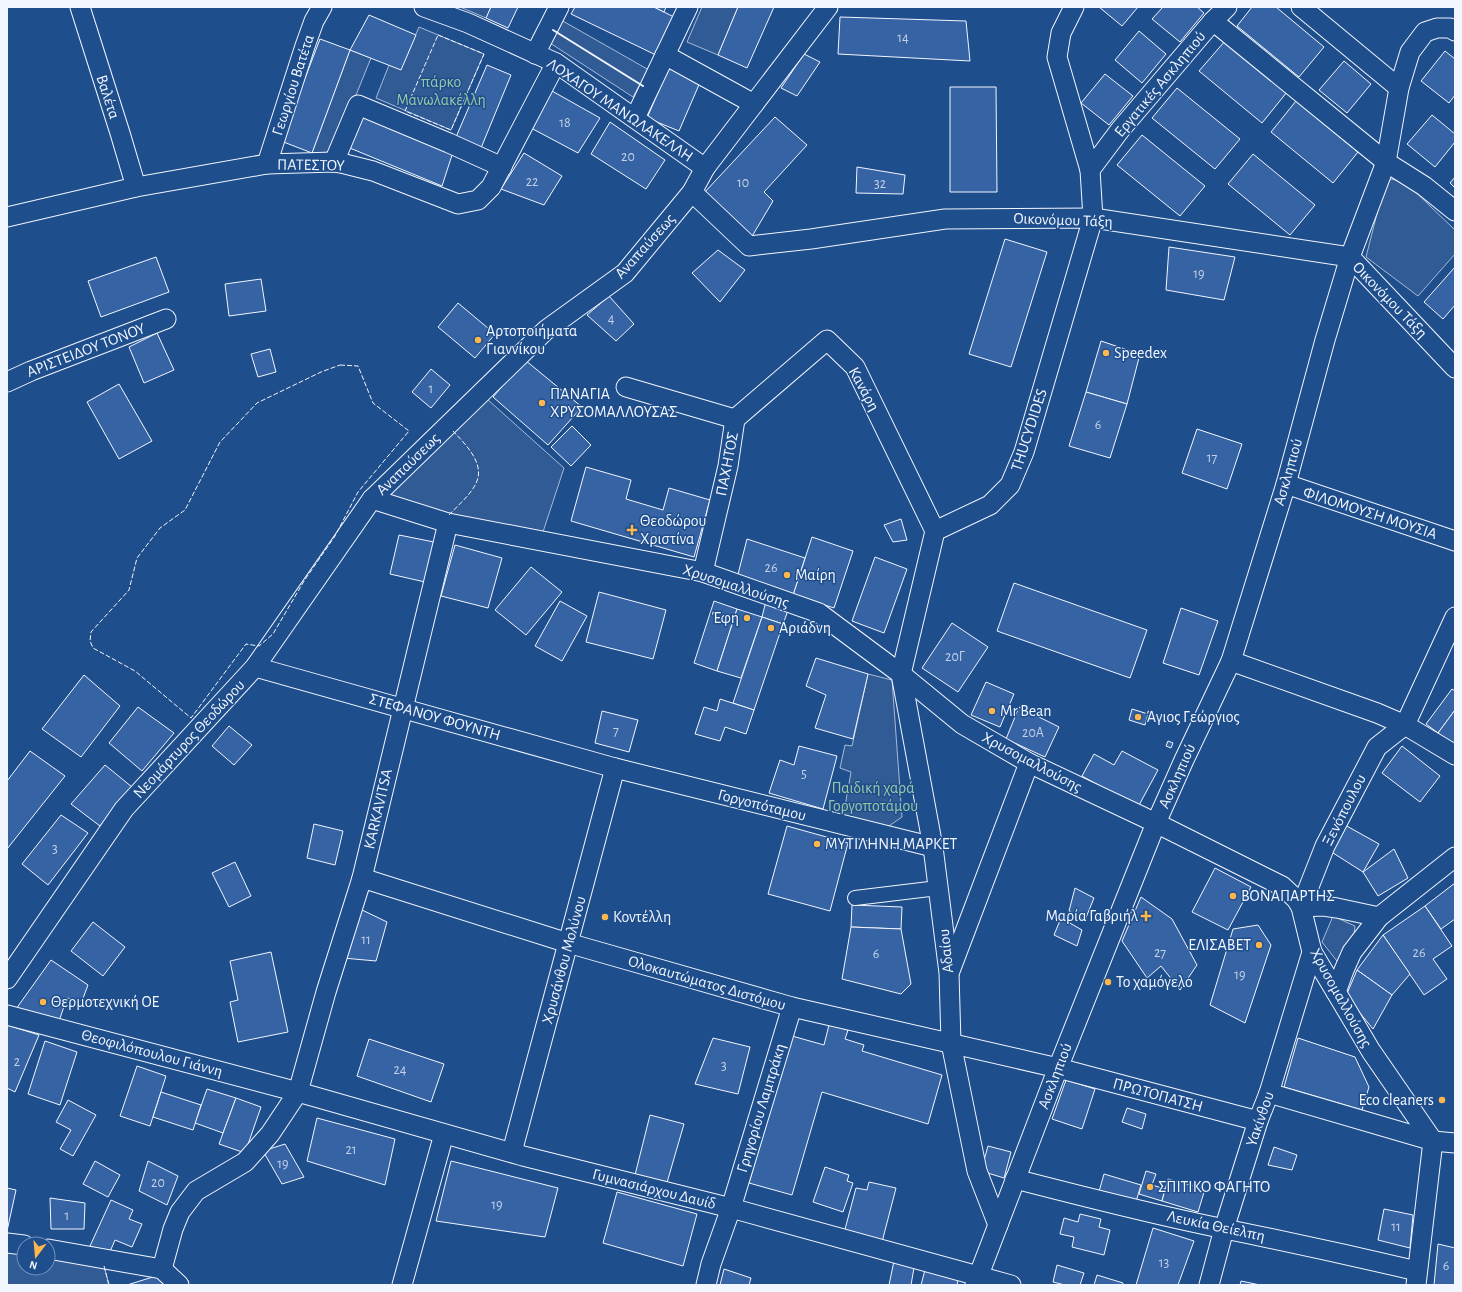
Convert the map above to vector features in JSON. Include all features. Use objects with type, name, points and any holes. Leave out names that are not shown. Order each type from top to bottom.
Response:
[{"type":"street","name":"Βαλέτα","points":[[80,7],[136,187]]},
{"type":"street","name":"Γεωργίου Βατέτα","points":[[267,164],[305,46],[314,21],[322,7]]},
{"type":"street","name":"ΛΟΧΑΓΟΥ ΜΑΝΩΛΑΚΕΛΛΗ","points":[[424,7],[468,23],[556,63],[704,168]]},
{"type":"street","points":[[535,54],[559,7]]},
{"type":"street","points":[[634,118],[688,7]]},
{"type":"street","name":"Αναπαύσεως","points":[[372,499],[546,330],[625,273],[692,192],[704,168],[828,7]]},
{"type":"street","points":[[1074,7],[1061,33],[1057,57],[1090,170],[1093,218]]},
{"type":"street","points":[[1213,22],[1227,7]]},
{"type":"street","points":[[1301,7],[1399,88]]},
{"type":"street","name":"Εργατικές Ασκληπιού","points":[[1090,170],[1120,130],[1213,22],[1386,162],[1424,186],[1455,211]]},
{"type":"street","points":[[1350,257],[1386,162],[1399,88],[1410,52],[1425,32],[1437,28],[1450,28],[1455,31]]},
{"type":"street","points":[[665,55],[754,104]]},
{"type":"street","name":"ΠΑΤΕΣΤΟΥ","points":[[7,217],[136,187],[267,164],[334,162],[373,170],[458,204],[478,200],[491,188],[556,63]]},
{"type":"street","points":[[334,162],[358,105],[502,167]]},
{"type":"street","name":"Οικονόμου Τάξη","points":[[692,192],[749,246],[811,239],[945,219],[1093,218],[1350,257],[1455,368]]},
{"type":"street","name":"THUCYDIDES","points":[[935,531],[990,505],[1010,485],[1024,452],[1093,218]]},
{"type":"street","name":"Ασκληπιού","points":[[977,1280],[1058,1068],[1156,823],[1184,760],[1232,661],[1286,484],[1325,340],[1350,257]]},
{"type":"street","name":"ΑΡΙΣΤΕΙΔΟΥ ΤΟΝΟΥ","points":[[7,382],[31,371],[166,319]]},
{"type":"street","name":"Κανάρη","points":[[735,419],[827,340],[855,367],[935,531]]},
{"type":"street","name":"ΠΑΧΗΤΟΣ","points":[[626,387],[735,419],[728,466],[703,572]]},
{"type":"street","name":"ΦΙΛΟΜΟΥΣΗ ΜΟΥΣΙΑ","points":[[1286,484],[1455,541]]},
{"type":"street","name":"Χρυσομαλλούσης","points":[[372,499],[448,523],[703,572],[819,613],[901,674],[962,724],[1029,764],[1156,823],[1282,886],[1296,899],[1301,907],[1312,952],[1371,1051],[1433,1142]]},
{"type":"street","name":"Νεομάρτυρος Θεοδώρου","points":[[7,979],[124,809],[255,667],[372,499]]},
{"type":"street","name":"KARKAVITSA","points":[[162,1269],[173,1229],[180,1212],[196,1191],[245,1162],[270,1134],[298,1092],[326,992],[362,878],[448,523]]},
{"type":"street","points":[[901,674],[935,531]]},
{"type":"street","points":[[1405,725],[1455,617]]},
{"type":"street","points":[[1232,661],[1377,713],[1405,725],[1455,755]]},
{"type":"street","name":"ΣΤΕΦΑΝΟΥ ΦΟΥΝΤΗ","points":[[255,667],[615,768]]},
{"type":"street","name":"Αδαίου","points":[[901,674],[933,847],[949,973],[951,1043],[977,1171],[998,1225]]},
{"type":"street","name":"Ξενόπουλου","points":[[1301,907],[1325,846],[1377,747],[1405,725]]},
{"type":"street","points":[[949,973],[1029,764]]},
{"type":"street","name":"Γοργοπόταμου","points":[[615,768],[933,847]]},
{"type":"street","name":"Χρυσάνθου Μολύνου","points":[[512,1152],[615,768]]},
{"type":"street","points":[[1336,992],[1352,952],[1379,917],[1455,857]]},
{"type":"street","name":"Ολοκαυτώματος Διστόμου","points":[[362,878],[568,943],[792,1007],[1058,1068]]},
{"type":"street","points":[[855,898],[938,888]]},
{"type":"street","points":[[1301,907],[1323,906],[1379,917]]},
{"type":"street","name":"Υακίνθου","points":[[1209,1285],[1224,1229],[1258,1121],[1269,1093],[1312,952]]},
{"type":"street","name":"Γρηγορίου Λαμπράκη","points":[[706,1285],[711,1264],[731,1208],[792,1007]]},
{"type":"street","name":"Θεοφιλόπουλου Γιάννη","points":[[7,1015],[298,1092]]},
{"type":"street","name":"ΠΡΩΤΟΠΑΤΣΗ","points":[[1058,1068],[1258,1121]]},
{"type":"street","name":"Γυμνασιάρχου Δαυίδ","points":[[298,1092],[531,1158],[731,1208],[977,1280],[1011,1285]]},
{"type":"street","points":[[1269,1093],[1433,1142],[1455,1143]]},
{"type":"street","points":[[402,1285],[444,1134]]},
{"type":"street","points":[[1417,1278],[1433,1142]]},
{"type":"street","name":"Λευκία Θείελπη","points":[[1015,1179],[1112,1204],[1340,1253],[1417,1278]]},
{"type":"street","points":[[56,1250],[162,1269],[179,1285]]},
{"type":"shaded area","points":[[460,7],[491,7],[486,18]]},
{"type":"shaded area","points":[[702,7],[738,7],[718,55],[687,42]]},
{"type":"shaded area","points":[[554,16],[656,74],[649,89],[640,84],[633,97],[550,43]]},
{"type":"shaded area","name":"πάρκο Μανωλακέλλη","points":[[419,27],[484,54],[451,130],[376,98],[389,65],[401,69]]},
{"type":"shaded area","points":[[350,50],[371,58],[333,152],[312,153]]},
{"type":"shaded area","points":[[1386,178],[1405,182],[1455,230],[1455,254],[1418,296],[1366,257]]},
{"type":"shaded area","points":[[487,399],[564,468],[541,538],[450,515],[383,494]]},
{"type":"shaded area","name":"Παιδική χαρά Γοργοποτάμου","points":[[868,674],[892,680],[902,817],[886,828],[843,818],[851,772],[840,768],[845,745],[852,746]]},
{"type":"shaded area","points":[[1333,916],[1355,926],[1352,952],[1344,970],[1322,942]]},
{"type":"shaded area","points":[[7,1243],[16,1244],[16,1276],[56,1276],[56,1250],[102,1258],[109,1285],[7,1285]]},
{"type":"building","points":[[491,7],[518,7],[508,28],[486,18]]},
{"type":"building","points":[[575,7],[654,7],[676,18],[658,56],[571,14]]},
{"type":"building","points":[[654,7],[666,7],[664,12]]},
{"type":"building","points":[[738,7],[774,7],[747,68],[718,55]]},
{"type":"building","points":[[1099,7],[1138,7],[1122,26]]},
{"type":"building","points":[[1163,7],[1197,7],[1204,13],[1180,42],[1152,19]]},
{"type":"building","points":[[1252,7],[1276,7],[1324,47],[1299,77],[1237,26]]},
{"type":"building","points":[[369,15],[416,35],[401,70],[350,50]]},
{"type":"building","points":[[840,17],[966,21],[970,61],[838,54]]},
{"type":"building","points":[[1139,31],[1166,54],[1142,83],[1115,60]]},
{"type":"building","points":[[320,39],[350,50],[312,153],[281,141]]},
{"type":"building","points":[[1225,41],[1287,92],[1262,123],[1199,71]]},
{"type":"building","points":[[1445,51],[1455,59],[1455,95],[1449,103],[1421,81]]},
{"type":"building","points":[[804,54],[820,62],[797,96],[781,88]]},
{"type":"building","points":[[1344,61],[1371,84],[1347,113],[1319,90]]},
{"type":"building","points":[[487,65],[511,75],[481,148],[456,137]]},
{"type":"building","points":[[669,67],[701,80],[679,131],[647,118]]},
{"type":"building","points":[[1105,74],[1133,96],[1109,125],[1081,103]]},
{"type":"building","points":[[950,87],[996,87],[997,192],[950,192]]},
{"type":"building","points":[[1177,88],[1240,139],[1215,169],[1152,118]]},
{"type":"building","points":[[552,91],[600,118],[578,153],[531,128]]},
{"type":"building","points":[[1296,101],[1358,152],[1333,183],[1271,132]]},
{"type":"building","points":[[359,113],[453,152],[442,186],[345,146]]},
{"type":"building","points":[[1432,115],[1455,134],[1455,142],[1435,167],[1407,144]]},
{"type":"building","points":[[775,117],[807,145],[764,192],[773,201],[751,238],[703,194]]},
{"type":"building","points":[[610,122],[665,160],[646,189],[591,154]]},
{"type":"building","points":[[1142,135],[1205,186],[1180,216],[1117,165]]},
{"type":"building","points":[[524,153],[562,176],[544,205],[501,189]]},
{"type":"building","points":[[1253,154],[1315,205],[1290,235],[1228,184]]},
{"type":"building","points":[[857,167],[905,175],[903,194],[856,193]]},
{"type":"building","points":[[1455,177],[1455,188],[1450,183]]},
{"type":"building","points":[[1005,239],[1047,252],[1011,367],[969,354]]},
{"type":"building","points":[[1169,247],[1235,257],[1224,300],[1166,290]]},
{"type":"building","points":[[718,250],[745,270],[720,302],[692,273]]},
{"type":"building","points":[[156,257],[169,292],[101,317],[88,281]]},
{"type":"building","points":[[1455,267],[1455,305],[1443,319],[1424,302]]},
{"type":"building","points":[[261,279],[266,311],[229,316],[225,284]]},
{"type":"building","points":[[609,296],[634,324],[616,341],[587,315]]},
{"type":"building","points":[[458,303],[495,334],[475,358],[438,327]]},
{"type":"building","points":[[157,333],[174,370],[144,383],[129,347]]},
{"type":"building","points":[[1101,341],[1140,354],[1127,404],[1086,392]]},
{"type":"building","points":[[270,349],[276,372],[258,377],[251,354]]},
{"type":"building","points":[[525,360],[582,407],[548,445],[493,397]]},
{"type":"building","points":[[431,369],[450,385],[431,408],[412,392]]},
{"type":"building","points":[[119,384],[152,441],[119,459],[87,402]]},
{"type":"building","points":[[1086,392],[1127,404],[1110,458],[1069,446]]},
{"type":"building","points":[[572,426],[591,445],[571,466],[551,447]]},
{"type":"building","points":[[1197,429],[1242,444],[1227,489],[1182,473]]},
{"type":"building","points":[[586,467],[631,480],[626,499],[663,510],[669,488],[710,500],[694,557],[571,521]]},
{"type":"building","points":[[901,519],[907,540],[893,542],[884,525]]},
{"type":"building","points":[[399,535],[434,542],[425,582],[390,574]]},
{"type":"building","points":[[812,537],[853,551],[834,608],[793,595]]},
{"type":"building","points":[[747,539],[805,558],[793,595],[737,578]]},
{"type":"building","points":[[455,545],[502,558],[488,608],[441,596]]},
{"type":"building","points":[[875,557],[907,569],[884,633],[852,621]]},
{"type":"building","points":[[531,567],[562,592],[526,635],[495,610]]},
{"type":"building","points":[[1014,583],[1147,630],[1130,678],[997,631]]},
{"type":"building","points":[[599,592],[666,610],[653,659],[586,642]]},
{"type":"building","points":[[767,597],[790,605],[783,624],[762,617]]},
{"type":"building","points":[[560,601],[587,616],[562,661],[535,646]]},
{"type":"building","points":[[714,601],[737,609],[717,671],[694,663]]},
{"type":"building","points":[[1181,608],[1218,621],[1199,675],[1163,663]]},
{"type":"building","points":[[737,609],[762,617],[741,678],[717,671]]},
{"type":"building","points":[[762,617],[783,624],[754,710],[733,703]]},
{"type":"building","points":[[952,623],[988,647],[958,692],[922,668]]},
{"type":"building","points":[[816,658],[868,674],[853,739],[815,728],[826,695],[806,686]]},
{"type":"building","points":[[84,675],[120,706],[81,757],[42,729]]},
{"type":"building","points":[[986,682],[1014,694],[1000,727],[971,715]]},
{"type":"building","points":[[1452,689],[1455,691],[1455,710],[1438,733],[1426,724]]},
{"type":"building","points":[[720,699],[754,710],[746,734],[725,727],[720,741],[695,734],[704,707],[717,711]]},
{"type":"building","points":[[138,707],[174,733],[142,771],[109,743]]},
{"type":"building","points":[[1019,707],[1059,727],[1045,757],[1006,739]]},
{"type":"building","name":"Άγιος Γεώργιος","points":[[1132,709],[1148,714],[1145,725],[1129,720]]},
{"type":"building","points":[[1455,710],[1455,746],[1438,733]]},
{"type":"building","points":[[602,711],[638,720],[629,752],[595,743]]},
{"type":"building","points":[[229,726],[252,745],[234,765],[212,746]]},
{"type":"building","points":[[1168,741],[1173,743],[1171,748],[1166,746]]},
{"type":"building","points":[[799,746],[837,756],[823,809],[769,793],[780,760],[794,765]]},
{"type":"building","points":[[1402,746],[1440,776],[1420,802],[1382,773]]},
{"type":"building","points":[[30,751],[65,776],[7,849],[7,781]]},
{"type":"building","points":[[1122,751],[1158,770],[1138,807],[1082,776],[1094,754],[1114,765]]},
{"type":"building","points":[[105,765],[132,787],[100,826],[71,804]]},
{"type":"building","points":[[61,815],[88,833],[48,885],[22,864]]},
{"type":"building","points":[[314,824],[343,831],[335,865],[307,858]]},
{"type":"building","points":[[1345,825],[1379,844],[1363,872],[1330,851]]},
{"type":"building","points":[[787,826],[848,843],[830,911],[768,894]]},
{"type":"building","points":[[1394,849],[1408,878],[1378,896],[1363,872]]},
{"type":"building","points":[[235,862],[251,896],[229,907],[212,873]]},
{"type":"building","points":[[1215,868],[1251,887],[1228,930],[1192,912]]},
{"type":"building","points":[[1455,883],[1455,919],[1441,929],[1425,906]]},
{"type":"building","points":[[1075,888],[1094,898],[1085,920],[1069,911]]},
{"type":"building","points":[[1141,897],[1172,919],[1197,965],[1180,990],[1161,966],[1147,978],[1122,941]]},
{"type":"building","points":[[852,905],[902,907],[901,929],[851,927]]},
{"type":"building","points":[[1425,906],[1452,946],[1433,959],[1447,979],[1424,995],[1383,935]]},
{"type":"building","points":[[358,908],[387,922],[376,961],[343,958]]},
{"type":"building","points":[[1061,918],[1082,930],[1077,946],[1054,935]]},
{"type":"building","points":[[93,922],[125,947],[103,976],[71,951]]},
{"type":"building","points":[[1258,925],[1271,945],[1245,1023],[1210,1005],[1233,929]]},
{"type":"building","points":[[851,927],[901,929],[911,984],[901,994],[842,979]]},
{"type":"building","points":[[1383,935],[1410,974],[1392,995],[1357,970]]},
{"type":"building","points":[[271,952],[288,1032],[238,1042],[230,1002],[238,1000],[230,961]]},
{"type":"building","points":[[51,960],[88,985],[82,1001],[67,998],[59,1021],[16,1009]]},
{"type":"building","points":[[1357,970],[1392,995],[1373,1029],[1346,996]]},
{"type":"building","points":[[7,1025],[39,1035],[15,1092],[7,1088]]},
{"type":"building","points":[[829,1025],[848,1030],[845,1039],[864,1045],[862,1051],[942,1075],[928,1124],[822,1092],[792,1195],[749,1183],[792,1036],[824,1045]]},
{"type":"building","points":[[713,1038],[750,1047],[738,1094],[695,1084]]},
{"type":"building","points":[[1298,1038],[1355,1057],[1369,1087],[1362,1110],[1284,1087]]},
{"type":"building","points":[[369,1039],[444,1064],[431,1102],[357,1076]]},
{"type":"building","points":[[45,1041],[77,1052],[60,1105],[28,1094]]},
{"type":"building","points":[[137,1066],[166,1076],[150,1126],[120,1116]]},
{"type":"building","points":[[1066,1080],[1095,1089],[1082,1129],[1052,1119]]},
{"type":"building","points":[[207,1089],[236,1098],[223,1133],[195,1123]]},
{"type":"building","points":[[161,1092],[201,1105],[193,1130],[153,1117]]},
{"type":"building","points":[[236,1098],[261,1107],[245,1153],[219,1144]]},
{"type":"building","points":[[68,1100],[96,1115],[73,1156],[60,1149],[71,1130],[56,1122]]},
{"type":"building","points":[[1127,1108],[1146,1114],[1142,1129],[1122,1122]]},
{"type":"building","points":[[650,1115],[684,1124],[666,1186],[634,1179]]},
{"type":"building","points":[[317,1118],[395,1139],[385,1185],[307,1161]]},
{"type":"building","points":[[285,1144],[304,1177],[282,1184],[263,1151]]},
{"type":"building","points":[[988,1146],[1011,1152],[1004,1178],[981,1171]]},
{"type":"building","points":[[1274,1147],[1297,1155],[1292,1170],[1268,1165]]},
{"type":"building","points":[[95,1161],[120,1175],[108,1197],[83,1184]]},
{"type":"building","points":[[148,1161],[178,1176],[167,1205],[139,1191]]},
{"type":"building","points":[[451,1161],[558,1188],[545,1237],[436,1221]]},
{"type":"building","points":[[825,1167],[849,1175],[847,1181],[853,1183],[843,1212],[813,1202]]},
{"type":"building","name":"ΣΠΙΤΙΚΟ ΦΑΓΗΤΟ","points":[[1146,1171],[1156,1174],[1152,1185],[1165,1189],[1162,1201],[1139,1194]]},
{"type":"building","points":[[1104,1174],[1141,1185],[1135,1205],[1098,1195]]},
{"type":"building","points":[[1168,1179],[1205,1189],[1198,1212],[1162,1201]]},
{"type":"building","points":[[869,1182],[896,1188],[882,1242],[844,1233],[856,1188],[867,1190]]},
{"type":"building","points":[[7,1188],[16,1190],[7,1231]]},
{"type":"building","points":[[617,1192],[697,1214],[683,1266],[603,1243]]},
{"type":"building","points":[[50,1198],[85,1203],[84,1229],[51,1229]]},
{"type":"building","points":[[111,1200],[133,1210],[129,1219],[142,1224],[132,1247],[115,1240],[109,1254],[90,1246]]},
{"type":"building","points":[[1384,1209],[1413,1215],[1410,1248],[1378,1240]]},
{"type":"building","points":[[1080,1214],[1101,1219],[1099,1227],[1110,1230],[1104,1255],[1072,1247],[1074,1237],[1060,1234],[1064,1218],[1078,1222]]},
{"type":"building","points":[[1153,1228],[1194,1241],[1178,1285],[1136,1285]]},
{"type":"building","points":[[1438,1244],[1455,1248],[1455,1285],[1434,1285]]},
{"type":"building","points":[[895,1256],[915,1262],[911,1285],[889,1285]]},
{"type":"building","points":[[1057,1265],[1084,1273],[1080,1285],[1065,1285],[1053,1282]]},
{"type":"building","points":[[926,1266],[959,1276],[957,1285],[921,1285]]},
{"type":"building","points":[[724,1269],[751,1278],[749,1285],[720,1285]]},
{"type":"building","points":[[1097,1275],[1123,1283],[1123,1285],[1094,1285]]},
{"type":"building","points":[[156,1276],[164,1285],[127,1285]]},
{"type":"building","points":[[1241,1281],[1260,1285],[1240,1285]]},
{"type":"fence","points":[[438,35],[484,54],[451,130],[405,111],[438,35]]},
{"type":"fence","points":[[340,365],[358,366],[373,403],[409,431],[358,492],[335,536],[304,581],[273,634],[259,646],[246,644],[191,718],[135,671],[93,648],[90,641],[91,632],[129,590],[137,558],[160,528],[185,510],[220,442],[257,403],[321,372],[340,365]]},
{"type":"fence","points":[[449,515],[475,486],[478,474],[476,460],[453,431]]},
{"type":"fence","points":[[104,1266],[109,1285]]},
{"type":"wall","points":[[553,30],[643,86]]},
{"type":"place","name":"Αρτοποιήματα Γιαννίκου","points":[[478,340]]},
{"type":"place","name":"Speedex","points":[[1106,353]]},
{"type":"place","name":"ΠΑΝΑΓΙΑ ΧΡΥΣΟΜΑΛΛΟΥΣΑΣ","points":[[542,403]]},
{"type":"place","name":"Θεοδώρου Χριστίνα","points":[[632,530]]},
{"type":"place","name":"Μαίρη","points":[[787,575]]},
{"type":"place","name":"Έφη","points":[[747,618]]},
{"type":"place","name":"Αριάδνη","points":[[771,628]]},
{"type":"place","name":"Mr Bean","points":[[992,711]]},
{"type":"place","name":"Άγιος Γεώργιος","points":[[1138,717]]},
{"type":"place","name":"ΜΥΤΙΛΗΝΗ ΜΑΡΚΕΤ","points":[[817,844]]},
{"type":"place","name":"ΒΟΝΑΠΑΡΤΗΣ","points":[[1233,896]]},
{"type":"place","name":"Μαρία Γαβριήλ","points":[[1146,916]]},
{"type":"place","name":"Κοντέλλη","points":[[605,917]]},
{"type":"place","name":"ΕΛΙΣΑΒΕΤ","points":[[1259,945]]},
{"type":"place","name":"Το χαμόγελο","points":[[1108,982]]},
{"type":"place","name":"Θερμοτεχνική ΟΕ","points":[[43,1002]]},
{"type":"place","name":"Eco cleaners","points":[[1442,1100]]},
{"type":"place","name":"ΣΠΙΤΙΚΟ ΦΑΓΗΤΟ","points":[[1150,1187]]}]
